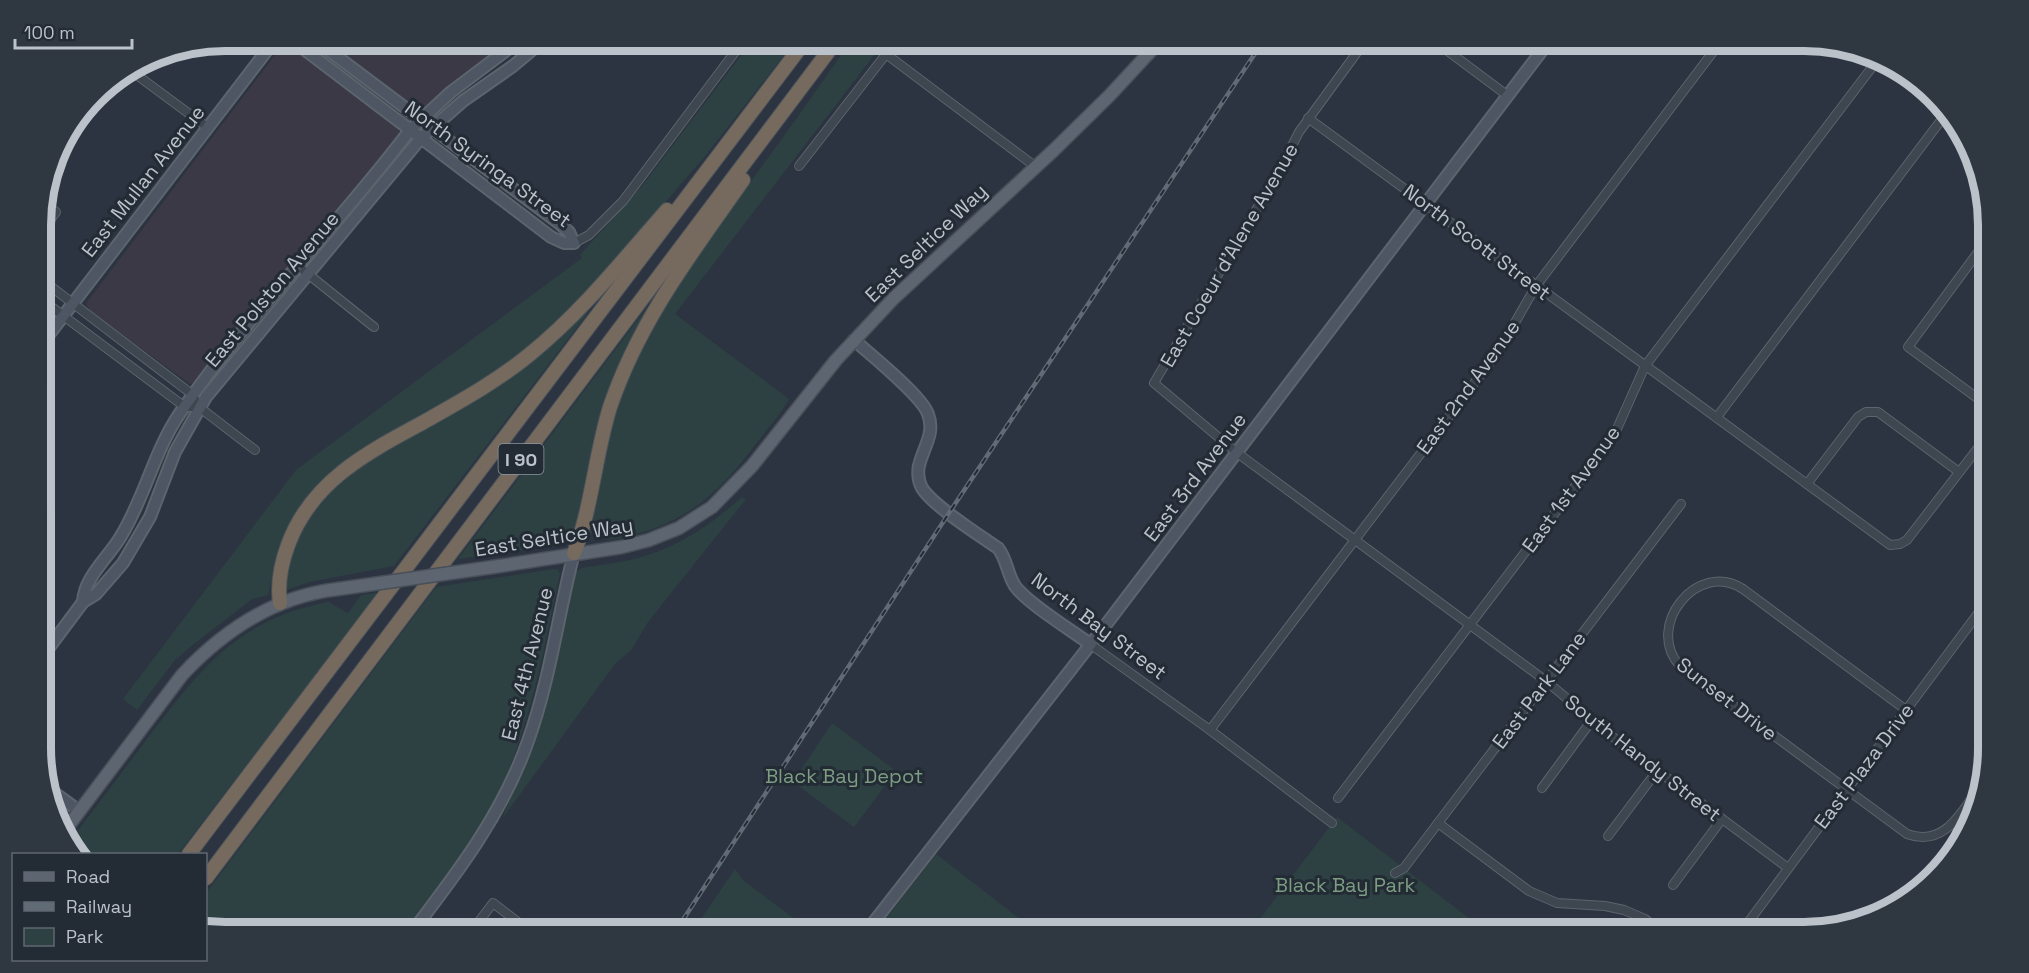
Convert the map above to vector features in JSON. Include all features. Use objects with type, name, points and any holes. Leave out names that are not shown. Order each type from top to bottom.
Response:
[{"type":"highway","name":"I 90","points":[[191,853],[798,51]]},
{"type":"highway","name":"I 90","points":[[207,877],[831,51]]},
{"type":"highway","points":[[574,553],[584,524],[592,478],[610,407],[646,323],[674,277],[794,111],[832,51]]},
{"type":"highway","points":[[280,603],[279,582],[283,558],[297,525],[321,490],[368,452],[492,382],[545,342],[596,291],[743,123]]},
{"type":"main road","name":"East Seltice Way","points":[[69,825],[183,675],[203,653],[240,624],[280,603],[314,591],[622,547],[649,540],[679,528],[712,507],[752,466],[854,340],[904,287],[1036,167],[1110,95],[1151,51]]},
{"type":"street","name":"East Mullan Avenue","points":[[51,332],[266,51]]},
{"type":"street","name":"North Syringa Street","points":[[306,51],[551,237],[564,243],[574,243],[569,232],[560,224],[330,51]]},
{"type":"street","name":"East Polston Avenue","points":[[83,602],[85,589],[121,537],[137,507],[165,439],[184,407],[410,130],[451,92],[505,51]]},
{"type":"street","name":"East Polston Avenue","points":[[51,645],[83,602],[106,585],[123,563],[151,516],[175,452],[199,407],[421,138],[463,101],[531,51]]},
{"type":"street","points":[[574,243],[589,235],[623,201],[736,51]]},
{"type":"street","points":[[799,166],[888,51]]},
{"type":"street","name":"East Coeur d'Alene Avenue","points":[[1236,452],[1154,383],[1308,118],[1358,51]]},
{"type":"street","points":[[1448,51],[1508,96]]},
{"type":"street","name":"East 3rd Avenue","points":[[874,922],[1090,644],[1542,51]]},
{"type":"street","name":"East 2nd Avenue","points":[[1210,730],[1498,352],[1536,286],[1714,51]]},
{"type":"street","points":[[886,54],[1036,167]]},
{"type":"street","name":"East 1st Avenue","points":[[1338,798],[1617,431],[1645,366],[1873,66]]},
{"type":"street","points":[[137,75],[207,127]]},
{"type":"street","name":"North Scott Street","points":[[1308,118],[1890,545],[1900,544],[1906,540],[1959,472]]},
{"type":"street","points":[[1717,417],[1942,119]]},
{"type":"street","points":[[1978,252],[1908,347],[1978,399]]},
{"type":"street","points":[[298,266],[374,327]]},
{"type":"street","points":[[51,287],[193,396],[199,407],[255,450]]},
{"type":"street","points":[[51,307],[184,407],[199,407]]},
{"type":"street","name":"North Bay Street","points":[[854,340],[915,396],[928,412],[931,426],[930,439],[918,469],[919,481],[924,491],[998,548],[1003,554],[1012,580],[1024,595],[1210,730],[1332,823]]},
{"type":"street","points":[[1808,484],[1858,417],[1871,410],[1878,412],[1959,472],[1978,448]]},
{"type":"street","name":"South Handy Street","points":[[1236,452],[1546,681],[1657,771],[1788,868]]},
{"type":"street","name":"East Park Lane","points":[[1395,873],[1404,868],[1681,504]]},
{"type":"street","name":"East 4th Avenue","points":[[419,922],[472,851],[496,813],[516,771],[539,705],[574,553]]},
{"type":"street","name":"Sunset Drive","points":[[1906,710],[1737,586],[1723,582],[1709,582],[1693,590],[1683,599],[1668,627],[1669,648],[1675,661],[1685,671],[1907,834],[1922,838],[1939,834],[1952,824],[1970,800]]},
{"type":"street","name":"East Plaza Drive","points":[[1748,922],[1978,613]]},
{"type":"street","points":[[1542,788],[1592,720]]},
{"type":"street","points":[[1608,836],[1657,771]]},
{"type":"street","points":[[58,795],[79,811]]},
{"type":"street","points":[[1673,885],[1722,819]]},
{"type":"street","points":[[1438,823],[1523,887],[1543,898],[1565,904],[1605,906],[1624,910],[1649,922]]},
{"type":"street","points":[[479,922],[493,903],[518,922]]},
{"type":"shaded area","points":[[278,51],[298,51],[396,124],[400,134],[397,140],[197,382],[190,384],[92,313],[87,302]]},
{"type":"shaded area","points":[[337,51],[501,51],[423,110],[412,106]]},
{"type":"green space","points":[[744,51],[787,51],[706,155],[607,270],[554,327],[489,379],[361,451],[286,536],[276,558],[268,595],[252,599],[175,660],[137,710],[123,699],[296,470],[582,258],[580,255],[642,186]]},
{"type":"green space","points":[[844,51],[877,51],[675,314],[789,399],[733,473],[690,511],[633,535],[610,540],[600,539],[590,533],[589,526],[613,410],[629,370],[677,282]]},
{"type":"green space","points":[[654,298],[621,367],[604,413],[579,518],[571,539],[566,544],[458,559]]},
{"type":"green space","points":[[595,301],[394,566],[309,582],[286,590],[283,585],[283,569],[302,526],[329,490],[362,463],[446,416]]},
{"type":"green space","points":[[742,497],[746,499],[648,622],[632,649],[615,664],[502,819],[527,760],[548,698],[575,572],[582,568],[634,559],[664,549],[700,530]]},
{"type":"green space","points":[[554,569],[560,574],[534,690],[517,748],[494,802],[474,836],[411,922],[207,921],[207,892],[436,587]]},
{"type":"green space","points":[[378,593],[179,853],[86,853],[74,835],[169,710],[225,649],[270,620],[297,610],[328,602],[348,613],[361,595]]},
{"type":"green space","name":"Black Bay Depot","points":[[832,723],[896,771],[854,827],[793,782]]},
{"type":"green space","name":"Black Bay Park","points":[[1337,817],[1474,922],[1258,922]]},
{"type":"green space","points":[[936,854],[1024,922],[884,922]]},
{"type":"green space","points":[[735,869],[744,881],[799,922],[699,922]]},
{"type":"railway","points":[[682,922],[949,513],[1257,51]]}]
